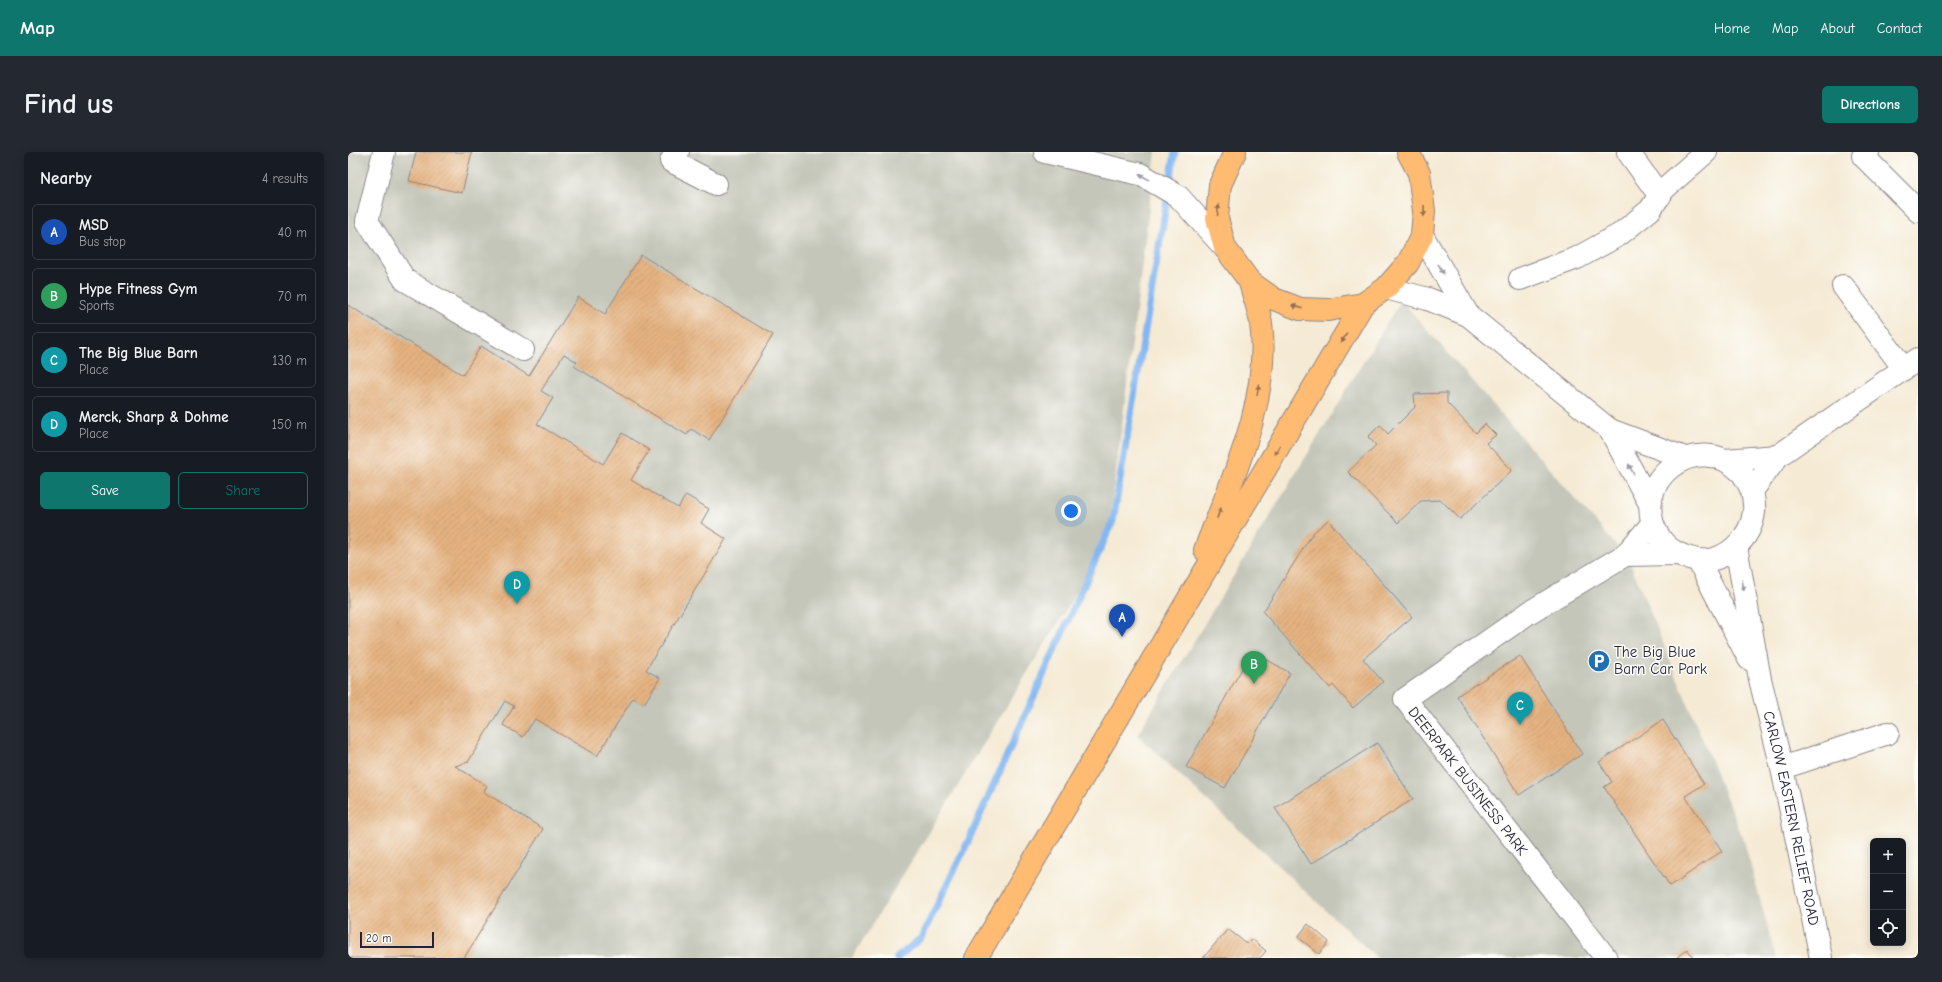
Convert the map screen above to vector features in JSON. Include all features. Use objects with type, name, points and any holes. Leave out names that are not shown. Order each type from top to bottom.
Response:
[{"type":"main road","points":[[1235,152],[1220,185],[1217,218],[1225,248],[1250,282],[1274,299],[1300,309],[1328,310],[1363,304],[1386,288],[1408,263],[1422,235],[1424,211],[1419,173],[1408,152]]},
{"type":"main road","points":[[1419,173],[1428,152]]},
{"type":"main road","points":[[1186,602],[1249,434],[1263,364],[1261,322],[1250,282]]},
{"type":"main road","points":[[976,958],[1363,304]]},
{"type":"street","points":[[384,152],[367,221],[405,280],[523,350]]},
{"type":"street","points":[[1045,152],[1140,174],[1178,196],[1225,248]]},
{"type":"street","points":[[1628,152],[1660,196]]},
{"type":"street","points":[[1520,279],[1576,258],[1619,234],[1650,210],[1664,190],[1706,152]]},
{"type":"street","points":[[1868,152],[1863,156],[1918,211]]},
{"type":"street","points":[[669,155],[716,184]]},
{"type":"street","points":[[1422,235],[1468,315]]},
{"type":"street","points":[[1752,491],[1778,456],[1911,364],[1843,286]]},
{"type":"street","points":[[1386,288],[1428,299],[1468,315],[1610,430],[1686,458]]},
{"type":"street","points":[[1610,430],[1651,514],[1662,542],[1688,557]]},
{"type":"street","points":[[1625,554],[1651,514],[1655,484],[1668,468],[1686,458],[1706,455],[1726,460],[1778,456]]},
{"type":"street","points":[[1625,554],[1719,557],[1736,547],[1749,531],[1754,511],[1752,491],[1742,473],[1726,460]]},
{"type":"street","name":"CARLOW EASTERN RELIEF ROAD","points":[[1736,547],[1760,679],[1782,768],[1822,958]]},
{"type":"street","name":"DEERPARK BUSINESS PARK","points":[[1606,958],[1405,699],[1530,612],[1625,554]]},
{"type":"street","name":"CARLOW EASTERN RELIEF ROAD","points":[[1688,557],[1760,679]]},
{"type":"street","points":[[1782,768],[1888,733]]},
{"type":"shaded area","points":[[348,152],[1156,152],[1107,543],[852,958],[348,958]]},
{"type":"shaded area","points":[[1401,300],[1629,560],[1744,841],[1776,958],[1377,958],[1137,735]]},
{"type":"building","points":[[416,152],[472,152],[462,193],[409,181]]},
{"type":"building","points":[[641,255],[773,335],[709,440],[691,429],[687,435],[574,366],[577,362],[564,354],[541,391],[553,398],[537,424],[603,464],[622,433],[649,450],[631,480],[678,508],[686,495],[709,509],[701,523],[726,539],[646,670],[660,678],[644,704],[633,698],[597,756],[535,719],[523,737],[503,725],[514,706],[505,701],[468,762],[455,766],[487,786],[484,792],[543,829],[464,958],[348,958],[348,305],[463,375],[481,346],[529,376],[578,297],[605,314]]},
{"type":"building","points":[[1447,393],[1447,403],[1476,433],[1485,424],[1496,435],[1486,443],[1512,470],[1460,519],[1441,500],[1421,501],[1398,523],[1348,472],[1376,445],[1368,437],[1380,425],[1388,434],[1415,407],[1414,394]]},
{"type":"building","points":[[1328,520],[1412,617],[1363,659],[1383,682],[1353,708],[1333,685],[1330,688],[1263,612],[1313,533]]},
{"type":"building","points":[[1252,651],[1290,673],[1225,788],[1186,767]]},
{"type":"building","points":[[1520,656],[1582,754],[1519,795],[1457,696]]},
{"type":"building","points":[[1663,720],[1704,784],[1685,796],[1722,851],[1670,886],[1604,787],[1612,782],[1599,762]]},
{"type":"building","points":[[1377,743],[1413,799],[1311,864],[1275,808]]},
{"type":"building","points":[[1308,924],[1329,942],[1319,954],[1298,937]]},
{"type":"building","points":[[1228,929],[1247,944],[1252,939],[1266,951],[1260,958],[1203,958]]},
{"type":"building","points":[[1687,949],[1694,958],[1676,958]]},
{"type":"waterway","points":[[897,958],[921,938],[967,844],[1113,521],[1175,152]]},
{"type":"place","name":"Merck, Sharp & Dohme","points":[[517,604]]},
{"type":"place","name":"MSD","points":[[1122,637]]},
{"type":"place","name":"The Big Blue Barn Car Park","points":[[1599,661]]},
{"type":"place","name":"Hype Fitness Gym","points":[[1254,684]]},
{"type":"place","name":"The Big Blue Barn","points":[[1520,725]]}]
